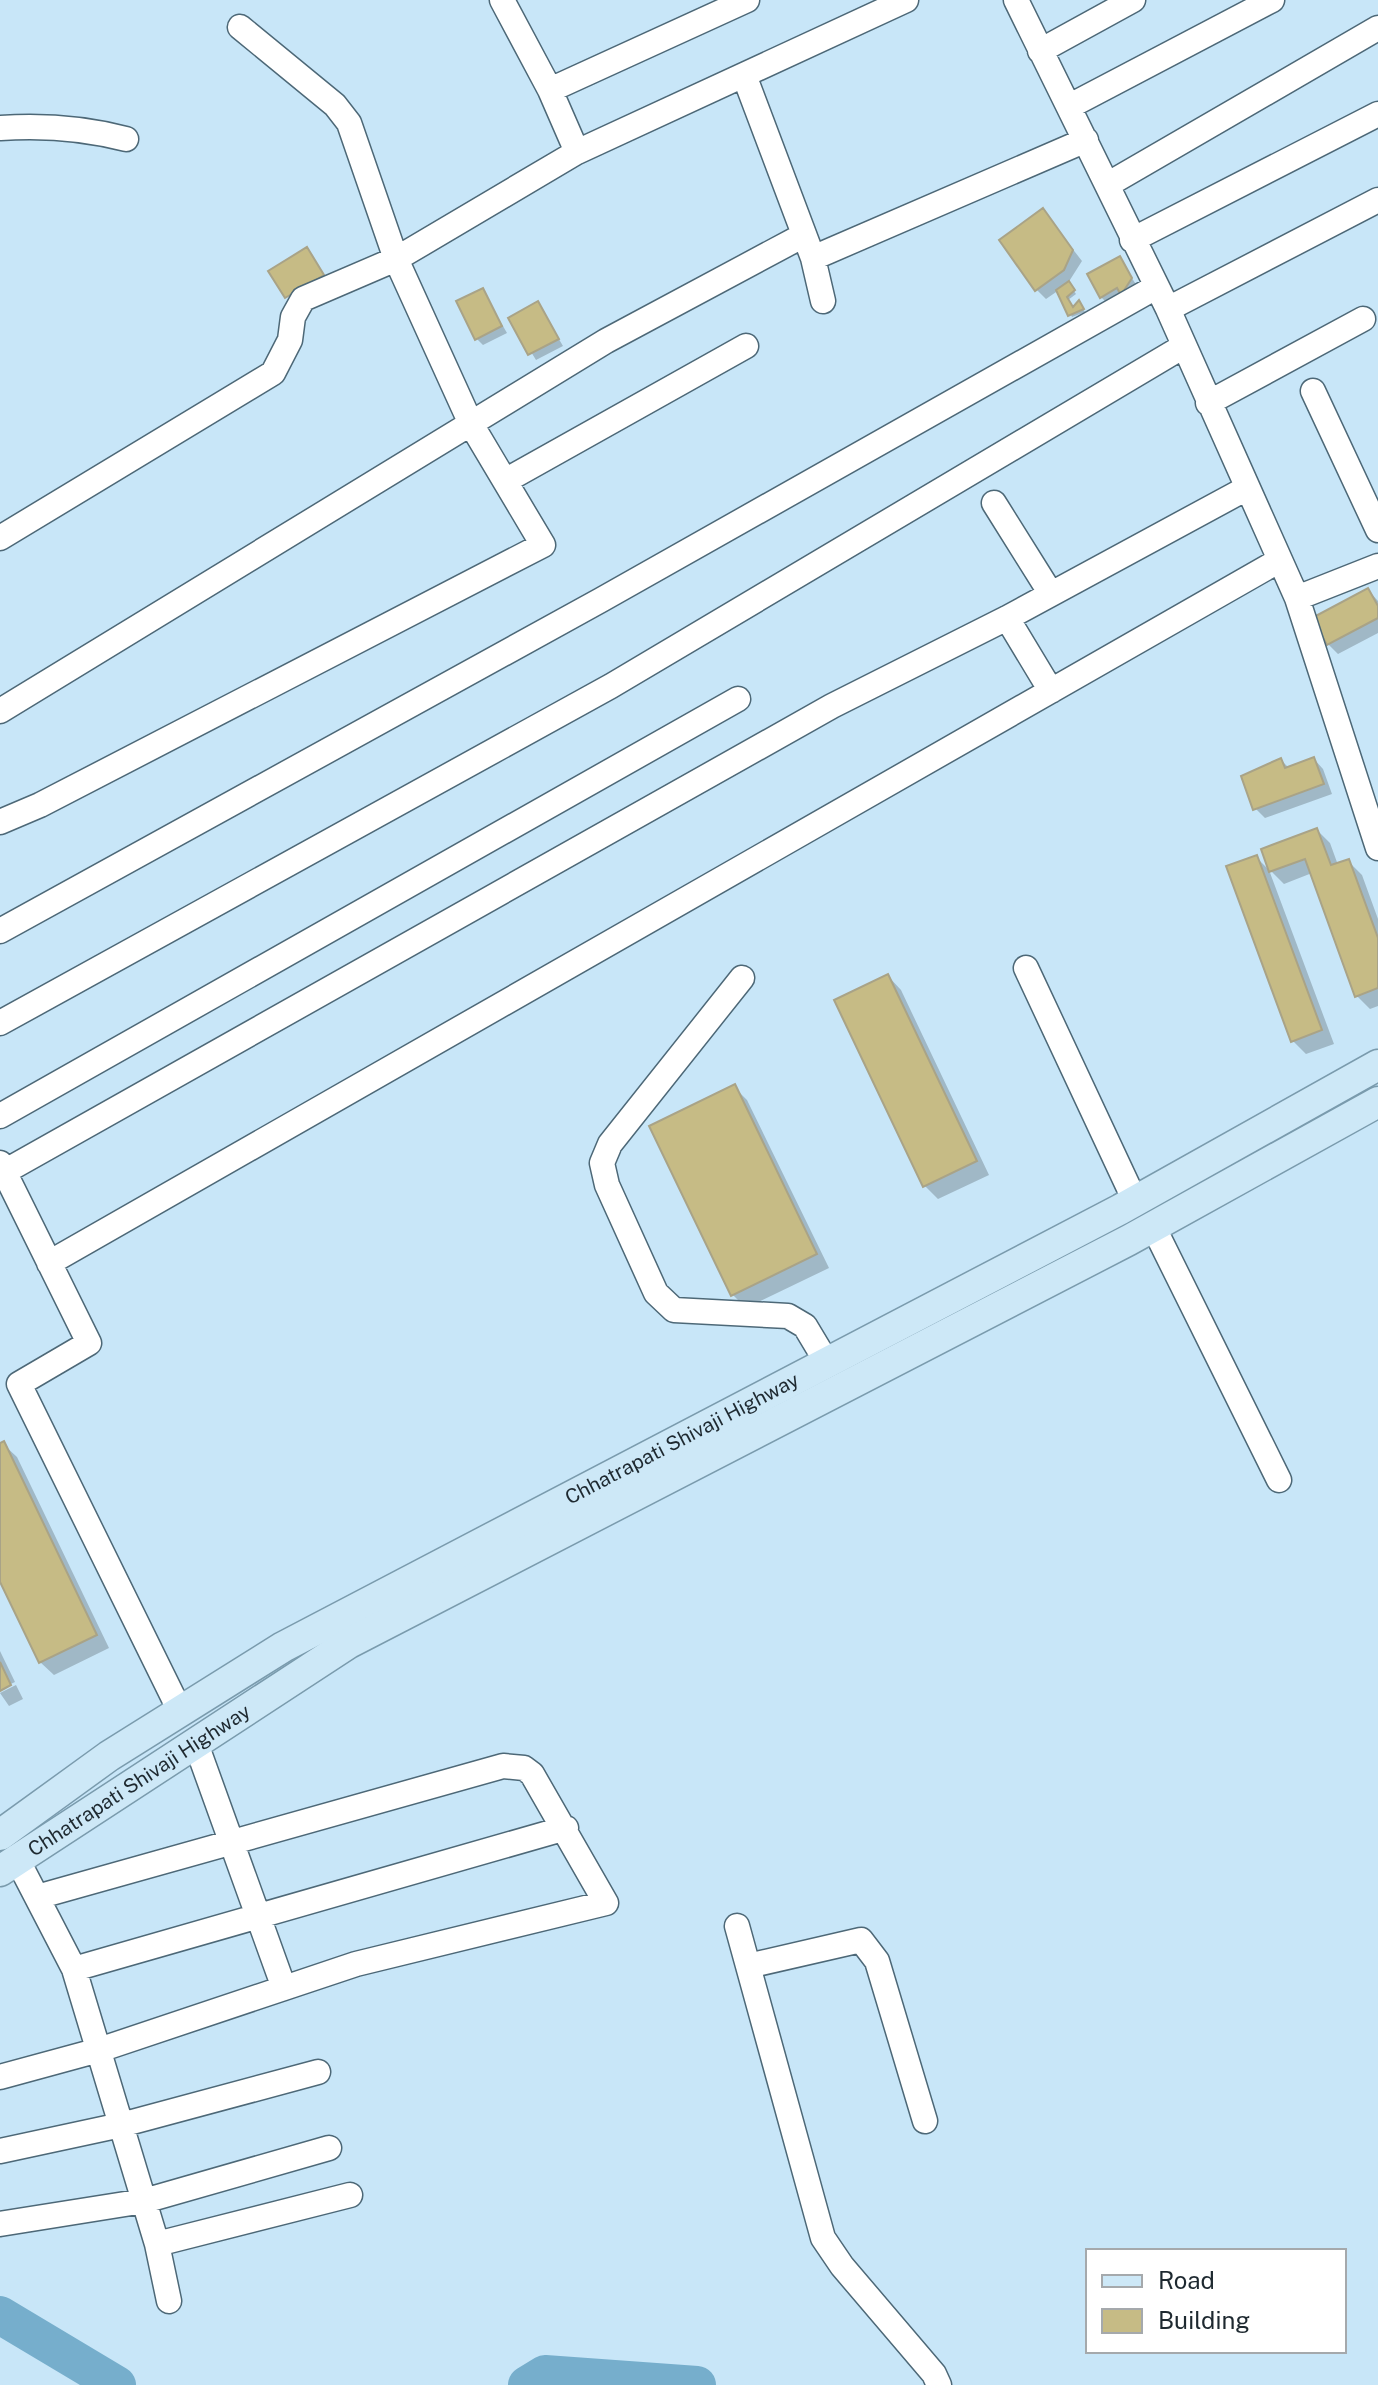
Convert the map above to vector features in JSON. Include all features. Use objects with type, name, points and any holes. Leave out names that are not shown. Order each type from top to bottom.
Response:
[{"type":"main road","name":"Chhatrapati Shivaji Highway","points":[[6,1855],[109,1756],[283,1647],[1135,1201],[1378,1065]]},
{"type":"main road","name":"Chhatrapati Shivaji Highway","points":[[6,1855],[349,1643],[1153,1226],[1378,1102]]},
{"type":"street","points":[[502,0],[550,90],[577,152]]},
{"type":"street","points":[[0,538],[273,373],[290,340],[293,317],[303,299],[396,259],[577,152],[906,0]]},
{"type":"street","points":[[1016,0],[1168,309],[1297,598],[1378,848]]},
{"type":"street","points":[[1040,51],[1133,0]]},
{"type":"street","points":[[1070,106],[1272,0]]},
{"type":"street","points":[[550,90],[740,1]]},
{"type":"street","points":[[0,822],[40,805],[543,545],[471,424],[396,259],[349,123],[335,105],[240,27]]},
{"type":"street","points":[[1107,185],[1378,28]]},
{"type":"street","points":[[744,75],[809,246],[823,301]]},
{"type":"street","points":[[1132,240],[1378,114]]},
{"type":"street","points":[[0,128],[36,126],[100,132],[126,139]]},
{"type":"street","points":[[0,711],[606,341],[809,246],[1086,140]]},
{"type":"street","points":[[1168,309],[1378,200]]},
{"type":"street","points":[[0,931],[601,600],[1156,287]]},
{"type":"street","points":[[1208,403],[1363,319]]},
{"type":"street","points":[[505,481],[746,346]]},
{"type":"street","points":[[0,1023],[611,686],[1184,346]]},
{"type":"street","points":[[1313,391],[1378,530]]},
{"type":"street","points":[[180,1711],[19,1384],[89,1343],[2,1168],[819,714],[1007,618],[1247,488]]},
{"type":"street","points":[[994,503],[1051,594]]},
{"type":"street","points":[[49,1263],[1280,560]]},
{"type":"street","points":[[1297,598],[1378,566]]},
{"type":"street","points":[[1007,618],[1051,691]]},
{"type":"street","points":[[0,1116],[738,699]]},
{"type":"street","points":[[1026,968],[1135,1201]]},
{"type":"street","points":[[742,978],[610,1144],[602,1163],[607,1185],[656,1293],[674,1310],[788,1316],[805,1326],[826,1361]]},
{"type":"street","points":[[1153,1226],[1279,1480]]},
{"type":"street","points":[[195,1741],[284,1988]]},
{"type":"street","points":[[0,2077],[99,2050],[356,1964],[606,1903],[566,1828],[532,1774],[524,1768],[503,1766],[37,1897]]},
{"type":"street","points":[[74,1969],[566,1828]]},
{"type":"street","points":[[6,1855],[37,1897],[74,1969],[157,2244],[169,2301]]},
{"type":"street","points":[[737,1926],[823,2238],[842,2266],[934,2374],[939,2385]]},
{"type":"street","points":[[748,1966],[861,1940],[877,1961],[925,2121]]},
{"type":"street","points":[[0,2151],[121,2125],[318,2072]]},
{"type":"street","points":[[0,2224],[144,2201],[329,2148]]},
{"type":"street","points":[[157,2244],[350,2195]]},
{"type":"building","points":[[1043,208],[1073,250],[1064,270],[1035,291],[999,240]]},
{"type":"building","points":[[307,247],[324,275],[285,298],[268,271]]},
{"type":"building","points":[[1120,256],[1132,278],[1121,295],[1117,288],[1100,298],[1087,274]]},
{"type":"building","points":[[1069,281],[1075,290],[1067,297],[1073,307],[1079,300],[1084,309],[1068,316],[1056,290]]},
{"type":"building","points":[[483,288],[502,326],[475,340],[456,301]]},
{"type":"building","points":[[538,301],[559,339],[528,355],[508,318]]},
{"type":"building","points":[[1368,588],[1378,606],[1378,618],[1327,645],[1312,618]]},
{"type":"building","points":[[1314,757],[1324,784],[1253,810],[1241,776],[1281,758],[1285,768]]},
{"type":"building","points":[[1317,828],[1331,865],[1349,859],[1378,938],[1378,988],[1355,997],[1305,859],[1269,872],[1261,849]]},
{"type":"building","points":[[1257,855],[1322,1030],[1291,1042],[1226,866]]},
{"type":"building","points":[[888,974],[977,1161],[923,1187],[834,1000]]},
{"type":"building","points":[[735,1084],[817,1254],[731,1296],[649,1126]]},
{"type":"building","points":[[4,1441],[97,1635],[39,1663],[0,1582],[0,1443]]},
{"type":"building","points":[[0,1662],[11,1685],[0,1691]]},
{"type":"waterway","points":[[0,2315],[117,2385]]},
{"type":"waterway","points":[[527,2385],[545,2374],[697,2385]]}]
